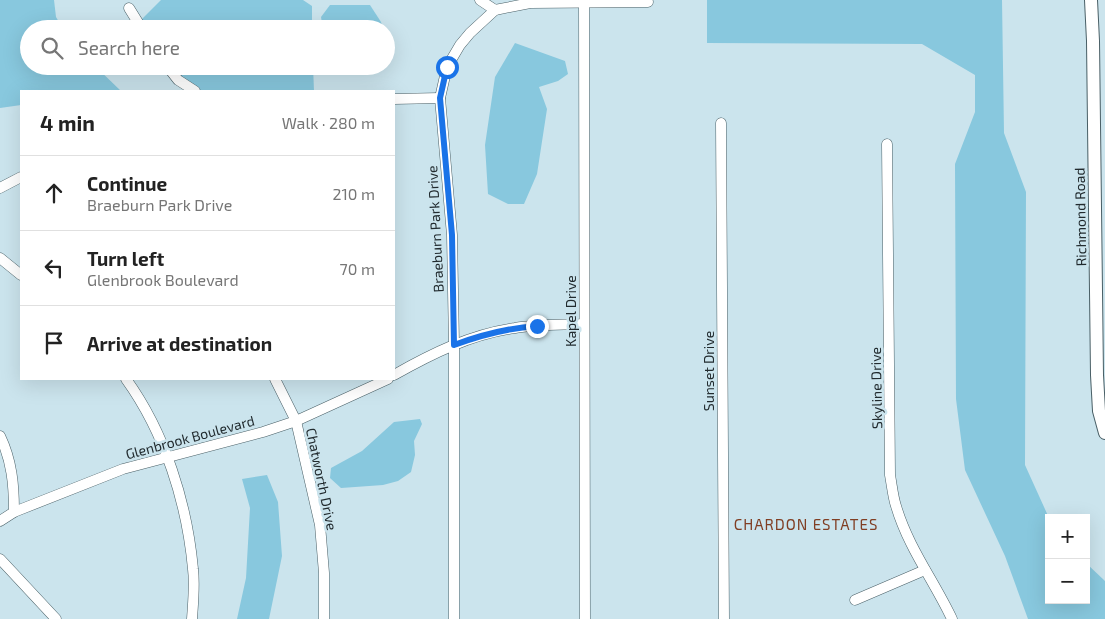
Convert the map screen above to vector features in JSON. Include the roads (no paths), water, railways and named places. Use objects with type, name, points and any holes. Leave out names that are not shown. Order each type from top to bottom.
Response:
[{"type":"main road","name":"Richmond Road","points":[[1091,0],[1097,375],[1099,411],[1105,433]]},
{"type":"street","points":[[480,0],[495,10],[530,3],[648,2]]},
{"type":"street","name":"Kapel Drive","points":[[584,2],[585,619]]},
{"type":"street","points":[[129,8],[136,20]]},
{"type":"street","name":"Braeburn Park Drive","points":[[454,619],[452,235],[440,98],[447,67],[460,45],[470,32],[495,10]]},
{"type":"street","points":[[174,75],[178,80],[193,90]]},
{"type":"street","points":[[395,98],[440,98]]},
{"type":"street","name":"Sunset Drive","points":[[720,123],[724,619]]},
{"type":"street","name":"Skyline Drive","points":[[887,144],[890,476],[896,506],[904,528],[952,619]]},
{"type":"street","points":[[0,188],[20,178]]},
{"type":"street","points":[[0,258],[20,274]]},
{"type":"street","points":[[395,374],[425,357],[484,334],[515,328],[584,324]]},
{"type":"street","points":[[127,380],[148,415],[167,456],[186,518],[194,571],[192,619]]},
{"type":"street","name":"Chatworth Drive","points":[[276,380],[296,420],[320,525],[324,573],[324,619]]},
{"type":"street","name":"Glenbrook Boulevard","points":[[0,521],[14,512],[123,469],[262,432],[296,420],[386,380]]},
{"type":"street","points":[[0,436],[9,458],[14,480],[14,512]]},
{"type":"street","points":[[0,559],[56,619]]},
{"type":"street","points":[[855,600],[925,570]]},
{"type":"district","name":"CHARDON ESTATES","points":[[806,524]]}]
